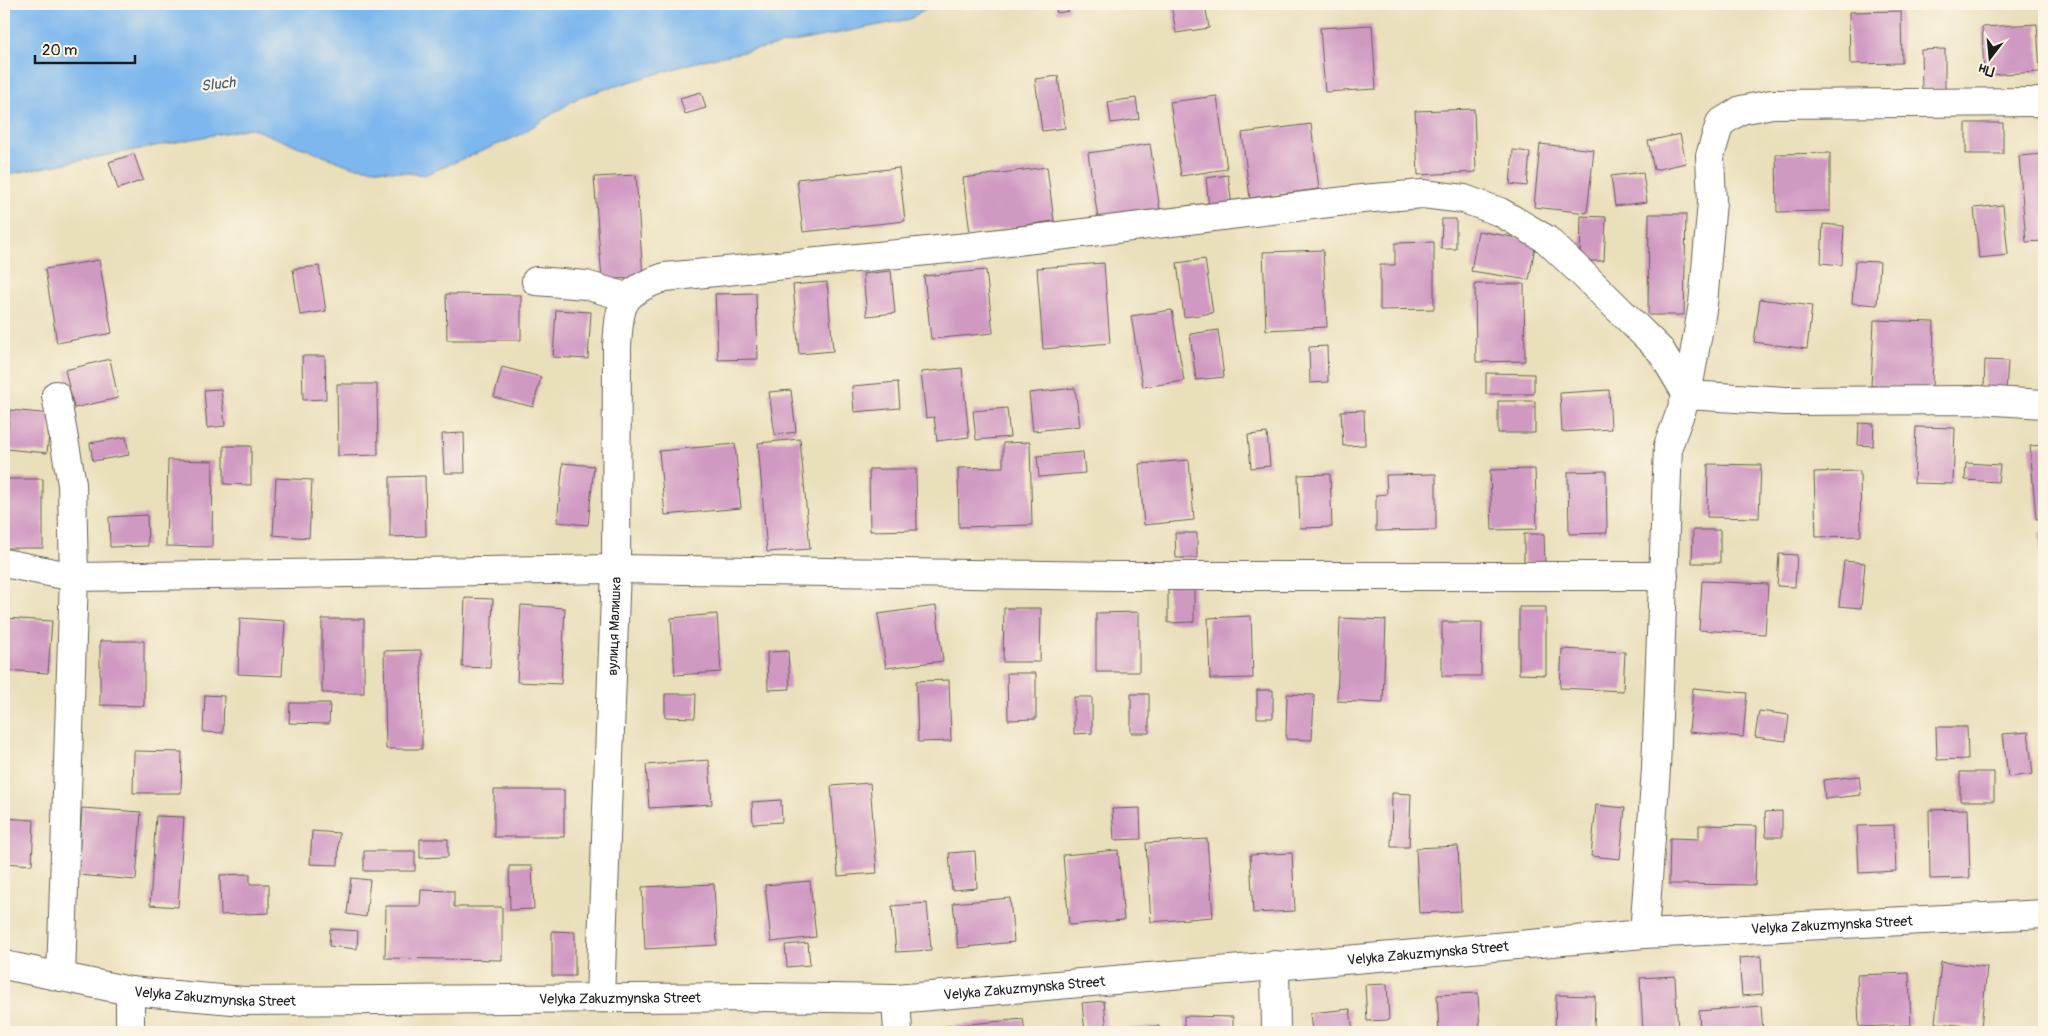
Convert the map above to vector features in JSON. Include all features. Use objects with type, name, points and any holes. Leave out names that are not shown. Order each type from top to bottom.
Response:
[{"type":"street","points":[[1644,934],[1656,769],[1668,446],[1687,395],[1703,304],[1712,202],[1710,156],[1720,123],[1741,110],[1772,104],[2044,102]]},
{"type":"street","points":[[536,281],[586,285],[626,297],[645,284],[665,278],[968,247],[1362,199],[1423,194],[1464,199],[1500,212],[1546,239],[1661,351],[1687,395]]},
{"type":"street","name":"вулиця Малишка","points":[[600,998],[616,569],[617,347],[619,318],[626,297]]},
{"type":"street","points":[[56,395],[72,484],[74,578],[61,977]]},
{"type":"street","points":[[1687,395],[1785,401],[1978,400],[2044,404]]},
{"type":"street","points":[[4,563],[74,578],[616,569],[1116,576],[1664,576]]},
{"type":"street","name":"Velyka Zakuzmynska Street","points":[[4,964],[130,991],[244,1001],[600,998],[896,999],[1644,934],[2044,914]]},
{"type":"street","points":[[1275,965],[1276,1032]]},
{"type":"street","points":[[130,991],[130,1032]]},
{"type":"street","points":[[896,999],[898,1032]]},
{"type":"water","name":"Sluch","points":[[4,4],[932,4],[910,19],[703,60],[579,97],[518,136],[424,175],[350,166],[250,128],[4,175]]},
{"type":"building","points":[[1055,4],[1068,4],[1069,11],[1057,13]]},
{"type":"building","points":[[1171,4],[1205,4],[1209,28],[1176,33]]},
{"type":"building","points":[[1901,11],[1902,63],[1850,64],[1849,12]]},
{"type":"building","points":[[2037,24],[2040,72],[1984,75],[1982,27]]},
{"type":"building","points":[[1372,25],[1376,89],[1325,92],[1320,28]]},
{"type":"building","points":[[1945,49],[1945,89],[1922,89],[1921,50]]},
{"type":"building","points":[[1058,76],[1065,128],[1042,131],[1035,79]]},
{"type":"building","points":[[701,92],[706,108],[685,114],[680,98]]},
{"type":"building","points":[[1217,96],[1227,169],[1181,176],[1170,102]]},
{"type":"building","points":[[1136,98],[1139,119],[1111,123],[1108,102]]},
{"type":"building","points":[[1474,109],[1476,172],[1418,175],[1415,111]]},
{"type":"building","points":[[1966,123],[2003,123],[2003,154],[1966,154]]},
{"type":"building","points":[[1311,124],[1319,189],[1250,198],[1242,133]]},
{"type":"building","points":[[1680,134],[1686,163],[1654,170],[1648,141]]},
{"type":"building","points":[[1150,144],[1161,216],[1099,225],[1088,153]]},
{"type":"building","points":[[1540,144],[1594,150],[1587,213],[1534,207]]},
{"type":"building","points":[[1513,150],[1530,152],[1527,186],[1510,184]]},
{"type":"building","points":[[1830,153],[1830,211],[1777,212],[1776,154]]},
{"type":"building","points":[[134,154],[143,180],[118,189],[109,162]]},
{"type":"building","points":[[2044,154],[2044,241],[2026,242],[2019,156]]},
{"type":"building","points":[[1047,167],[1054,221],[970,233],[963,178]]},
{"type":"building","points":[[899,168],[905,221],[803,232],[797,179]]},
{"type":"building","points":[[1643,172],[1647,202],[1615,206],[1611,176]]},
{"type":"building","points":[[636,175],[643,277],[602,280],[594,177]]},
{"type":"building","points":[[1228,175],[1232,206],[1209,209],[1206,178]]},
{"type":"building","points":[[2003,205],[2008,255],[1979,258],[1974,208]]},
{"type":"building","points":[[1649,214],[1686,214],[1684,315],[1648,315]]},
{"type":"building","points":[[1581,216],[1606,217],[1604,261],[1580,261]]},
{"type":"building","points":[[1442,219],[1456,219],[1456,249],[1441,249]]},
{"type":"building","points":[[1823,224],[1844,226],[1842,265],[1821,263]]},
{"type":"building","points":[[1478,231],[1536,241],[1529,280],[1471,271]]},
{"type":"building","points":[[1434,242],[1434,309],[1380,310],[1380,265],[1395,265],[1395,243]]},
{"type":"building","points":[[1323,250],[1327,327],[1266,330],[1263,252]]},
{"type":"building","points":[[1205,259],[1213,313],[1184,317],[1177,263]]},
{"type":"building","points":[[99,260],[112,333],[57,343],[45,269]]},
{"type":"building","points":[[1855,261],[1880,262],[1877,305],[1852,303]]},
{"type":"building","points":[[1104,263],[1110,343],[1043,349],[1037,268]]},
{"type":"building","points":[[319,266],[326,311],[300,315],[293,269]]},
{"type":"building","points":[[986,270],[993,333],[931,339],[924,276]]},
{"type":"building","points":[[891,271],[895,313],[867,316],[863,274]]},
{"type":"building","points":[[827,282],[833,351],[799,354],[793,285]]},
{"type":"building","points":[[1475,284],[1524,284],[1525,361],[1476,362]]},
{"type":"building","points":[[756,293],[758,359],[718,360],[715,294]]},
{"type":"building","points":[[446,294],[521,295],[521,340],[447,340]]},
{"type":"building","points":[[1760,299],[1812,306],[1807,349],[1754,342]]},
{"type":"building","points":[[556,310],[591,312],[588,359],[553,357]]},
{"type":"building","points":[[1172,310],[1184,381],[1143,387],[1131,316]]},
{"type":"building","points":[[1874,320],[1934,322],[1932,389],[1871,386]]},
{"type":"building","points":[[1218,330],[1224,377],[1196,380],[1190,334]]},
{"type":"building","points":[[1327,346],[1328,382],[1310,383],[1309,347]]},
{"type":"building","points":[[302,356],[325,356],[326,399],[303,400]]},
{"type":"building","points":[[110,359],[118,398],[74,408],[65,370]]},
{"type":"building","points":[[1985,360],[2008,361],[2006,393],[1984,391]]},
{"type":"building","points":[[502,367],[541,377],[533,407],[494,397]]},
{"type":"building","points":[[962,368],[969,437],[937,441],[934,417],[926,418],[921,372]]},
{"type":"building","points":[[1486,373],[1534,374],[1534,394],[1486,394]]},
{"type":"building","points":[[898,382],[900,408],[854,412],[852,386]]},
{"type":"building","points":[[337,384],[377,384],[378,455],[338,456]]},
{"type":"building","points":[[1075,388],[1080,426],[1033,431],[1029,393]]},
{"type":"building","points":[[221,389],[225,426],[207,428],[204,390]]},
{"type":"building","points":[[791,390],[796,432],[775,435],[769,392]]},
{"type":"building","points":[[1609,390],[1611,429],[1562,432],[1560,393]]},
{"type":"building","points":[[1498,401],[1535,401],[1535,433],[1498,433]]},
{"type":"building","points":[[1007,408],[1010,437],[976,440],[973,411]]},
{"type":"building","points":[[10,410],[51,414],[47,453],[6,449]]},
{"type":"building","points":[[1364,410],[1365,445],[1343,446],[1341,411]]},
{"type":"building","points":[[1859,423],[1874,424],[1873,446],[1858,445]]},
{"type":"building","points":[[1916,427],[1955,428],[1953,484],[1914,483]]},
{"type":"building","points":[[464,433],[465,473],[444,473],[442,434]]},
{"type":"building","points":[[1267,433],[1270,466],[1251,468],[1248,435]]},
{"type":"building","points":[[126,437],[129,455],[93,461],[90,443]]},
{"type":"building","points":[[800,439],[810,549],[767,552],[758,443]]},
{"type":"building","points":[[1030,442],[1032,525],[959,527],[958,468],[1003,467],[1003,443]]},
{"type":"building","points":[[735,444],[741,508],[665,515],[659,451]]},
{"type":"building","points":[[2044,445],[2044,518],[2036,519],[2030,446]]},
{"type":"building","points":[[224,446],[251,446],[251,485],[224,484]]},
{"type":"building","points":[[1083,452],[1085,473],[1039,477],[1037,456]]},
{"type":"building","points":[[168,460],[213,461],[212,547],[166,546]]},
{"type":"building","points":[[1189,460],[1194,520],[1144,525],[1139,464]]},
{"type":"building","points":[[563,463],[594,466],[588,525],[557,522]]},
{"type":"building","points":[[1966,463],[2000,465],[1998,482],[1965,480]]},
{"type":"building","points":[[1708,464],[1761,465],[1759,518],[1707,517]]},
{"type":"building","points":[[869,469],[916,469],[917,530],[870,531]]},
{"type":"building","points":[[1535,469],[1537,529],[1492,530],[1490,470]]},
{"type":"building","points":[[1606,471],[1607,533],[1569,534],[1568,472]]},
{"type":"building","points":[[1860,471],[1861,536],[1816,537],[1814,472]]},
{"type":"building","points":[[1330,474],[1332,527],[1300,528],[1298,475]]},
{"type":"building","points":[[1436,474],[1436,530],[1376,531],[1376,495],[1387,494],[1386,475]]},
{"type":"building","points":[[425,476],[426,536],[390,537],[390,477]]},
{"type":"building","points":[[276,478],[312,480],[309,538],[273,535]]},
{"type":"building","points":[[4,479],[43,479],[43,548],[4,548]]},
{"type":"building","points":[[147,515],[148,546],[110,547],[109,517]]},
{"type":"building","points":[[1693,530],[1720,530],[1720,563],[1692,563]]},
{"type":"building","points":[[2039,532],[2044,532],[2044,578],[2042,578]]},
{"type":"building","points":[[1175,533],[1197,533],[1197,558],[1176,558]]},
{"type":"building","points":[[1524,534],[1544,534],[1545,563],[1524,563]]},
{"type":"building","points":[[1779,554],[1797,555],[1795,587],[1777,586]]},
{"type":"building","points":[[1844,561],[1865,563],[1861,608],[1839,606]]},
{"type":"building","points":[[1702,581],[1768,584],[1765,634],[1699,630]]},
{"type":"building","points":[[1194,584],[1194,622],[1168,623],[1168,585]]},
{"type":"building","points":[[465,598],[493,599],[490,668],[462,667]]},
{"type":"building","points":[[521,605],[565,608],[561,684],[517,682]]},
{"type":"building","points":[[936,606],[943,661],[886,668],[878,614]]},
{"type":"building","points":[[1519,607],[1546,607],[1546,675],[1519,674]]},
{"type":"building","points":[[1004,608],[1041,608],[1040,662],[1003,662]]},
{"type":"building","points":[[1139,612],[1139,672],[1096,672],[1096,613]]},
{"type":"building","points":[[717,614],[721,672],[675,675],[671,618]]},
{"type":"building","points":[[1251,616],[1253,678],[1210,679],[1208,618]]},
{"type":"building","points":[[4,618],[52,621],[48,673],[4,670]]},
{"type":"building","points":[[240,618],[285,621],[282,676],[238,674]]},
{"type":"building","points":[[1340,618],[1386,620],[1383,703],[1337,701]]},
{"type":"building","points":[[322,619],[364,619],[364,693],[322,693]]},
{"type":"building","points":[[1442,622],[1482,622],[1481,676],[1442,676]]},
{"type":"building","points":[[100,641],[144,641],[144,706],[100,705]]},
{"type":"building","points":[[1562,649],[1625,652],[1623,691],[1560,688]]},
{"type":"building","points":[[421,650],[422,749],[386,749],[384,651]]},
{"type":"building","points":[[788,651],[790,689],[768,690],[767,652]]},
{"type":"building","points":[[1007,673],[1036,673],[1036,719],[1008,720]]},
{"type":"building","points":[[949,680],[951,741],[918,742],[916,681]]},
{"type":"building","points":[[1693,688],[1747,693],[1743,737],[1689,732]]},
{"type":"building","points":[[1257,690],[1273,690],[1273,718],[1257,718]]},
{"type":"building","points":[[665,694],[696,694],[695,718],[665,717]]},
{"type":"building","points":[[1131,694],[1149,694],[1149,733],[1131,733]]},
{"type":"building","points":[[1287,694],[1314,695],[1312,740],[1286,739]]},
{"type":"building","points":[[205,695],[224,696],[223,733],[203,732]]},
{"type":"building","points":[[1074,697],[1092,697],[1092,733],[1074,734]]},
{"type":"building","points":[[290,703],[330,703],[329,724],[289,723]]},
{"type":"building","points":[[1759,711],[1789,715],[1786,741],[1755,737]]},
{"type":"building","points":[[1936,727],[1967,727],[1968,759],[1937,760]]},
{"type":"building","points":[[2028,732],[2033,774],[2008,777],[2003,734]]},
{"type":"building","points":[[134,751],[182,752],[181,793],[133,793]]},
{"type":"building","points":[[709,760],[712,804],[649,808],[646,765]]},
{"type":"building","points":[[1960,772],[1994,772],[1994,801],[1960,801]]},
{"type":"building","points":[[1859,776],[1861,795],[1825,799],[1823,780]]},
{"type":"building","points":[[870,783],[877,873],[838,876],[831,786]]},
{"type":"building","points":[[494,790],[564,790],[564,837],[494,837]]},
{"type":"building","points":[[1392,793],[1411,794],[1409,847],[1391,847]]},
{"type":"building","points":[[781,800],[782,822],[753,824],[752,802]]},
{"type":"building","points":[[1596,805],[1625,808],[1620,859],[1591,856]]},
{"type":"building","points":[[82,808],[141,812],[136,880],[78,875]]},
{"type":"building","points":[[1140,808],[1141,839],[1114,840],[1112,809]]},
{"type":"building","points":[[1968,809],[1970,878],[1930,879],[1929,810]]},
{"type":"building","points":[[1782,811],[1782,837],[1766,837],[1765,812]]},
{"type":"building","points":[[156,816],[184,817],[178,907],[150,905]]},
{"type":"building","points":[[4,818],[34,820],[32,865],[4,863]]},
{"type":"building","points":[[1699,825],[1757,826],[1755,885],[1669,884],[1670,838],[1699,839]]},
{"type":"building","points":[[1894,825],[1896,871],[1859,873],[1857,826]]},
{"type":"building","points":[[312,831],[339,833],[338,865],[310,864]]},
{"type":"building","points":[[420,839],[448,839],[448,857],[420,858]]},
{"type":"building","points":[[1207,839],[1213,917],[1151,922],[1146,843]]},
{"type":"building","points":[[1458,846],[1461,911],[1419,913],[1416,848]]},
{"type":"building","points":[[1118,850],[1124,920],[1069,925],[1063,855]]},
{"type":"building","points":[[364,851],[415,851],[415,871],[364,871]]},
{"type":"building","points":[[975,851],[977,888],[952,890],[949,853]]},
{"type":"building","points":[[1292,853],[1295,911],[1253,913],[1250,855]]},
{"type":"building","points":[[509,866],[532,866],[534,909],[510,910]]},
{"type":"building","points":[[250,874],[250,884],[269,884],[269,913],[221,915],[220,875]]},
{"type":"building","points":[[351,878],[370,880],[366,917],[347,914]]},
{"type":"building","points":[[810,881],[816,937],[771,942],[765,885]]},
{"type":"building","points":[[714,884],[717,945],[645,949],[642,887]]},
{"type":"building","points":[[421,890],[454,891],[454,907],[502,907],[502,960],[385,958],[386,906],[420,906]]},
{"type":"building","points":[[1010,898],[1014,942],[958,948],[953,903]]},
{"type":"building","points":[[927,903],[931,950],[896,952],[892,906]]},
{"type":"building","points":[[330,929],[358,931],[357,949],[329,946]]},
{"type":"building","points":[[552,931],[575,932],[575,976],[552,976]]},
{"type":"building","points":[[808,943],[810,965],[787,967],[785,945]]},
{"type":"building","points":[[1761,956],[1763,994],[1742,996],[1739,958]]},
{"type":"building","points":[[1941,962],[1987,967],[1981,1027],[1935,1023]]},
{"type":"building","points":[[1909,973],[1911,1025],[1859,1027],[1857,975]]},
{"type":"building","points":[[1675,976],[1678,1032],[1643,1032],[1640,978]]},
{"type":"building","points":[[1387,984],[1389,1020],[1367,1021],[1365,985]]},
{"type":"building","points":[[1478,993],[1480,1032],[1439,1032],[1437,995]]},
{"type":"building","points":[[1556,995],[1595,996],[1594,1032],[1555,1032]]},
{"type":"building","points":[[1104,1001],[1107,1032],[1085,1032],[1082,1003]]},
{"type":"building","points":[[1761,1006],[1763,1032],[1700,1032],[1699,1011]]},
{"type":"building","points":[[1350,1009],[1353,1032],[1312,1032],[1310,1013]]},
{"type":"building","points":[[1184,1016],[1233,1017],[1233,1032],[1184,1032]]},
{"type":"building","points":[[1023,1019],[1025,1032],[939,1032],[938,1027]]},
{"type":"building","points":[[1159,1026],[1160,1032],[1117,1032],[1117,1029]]}]
